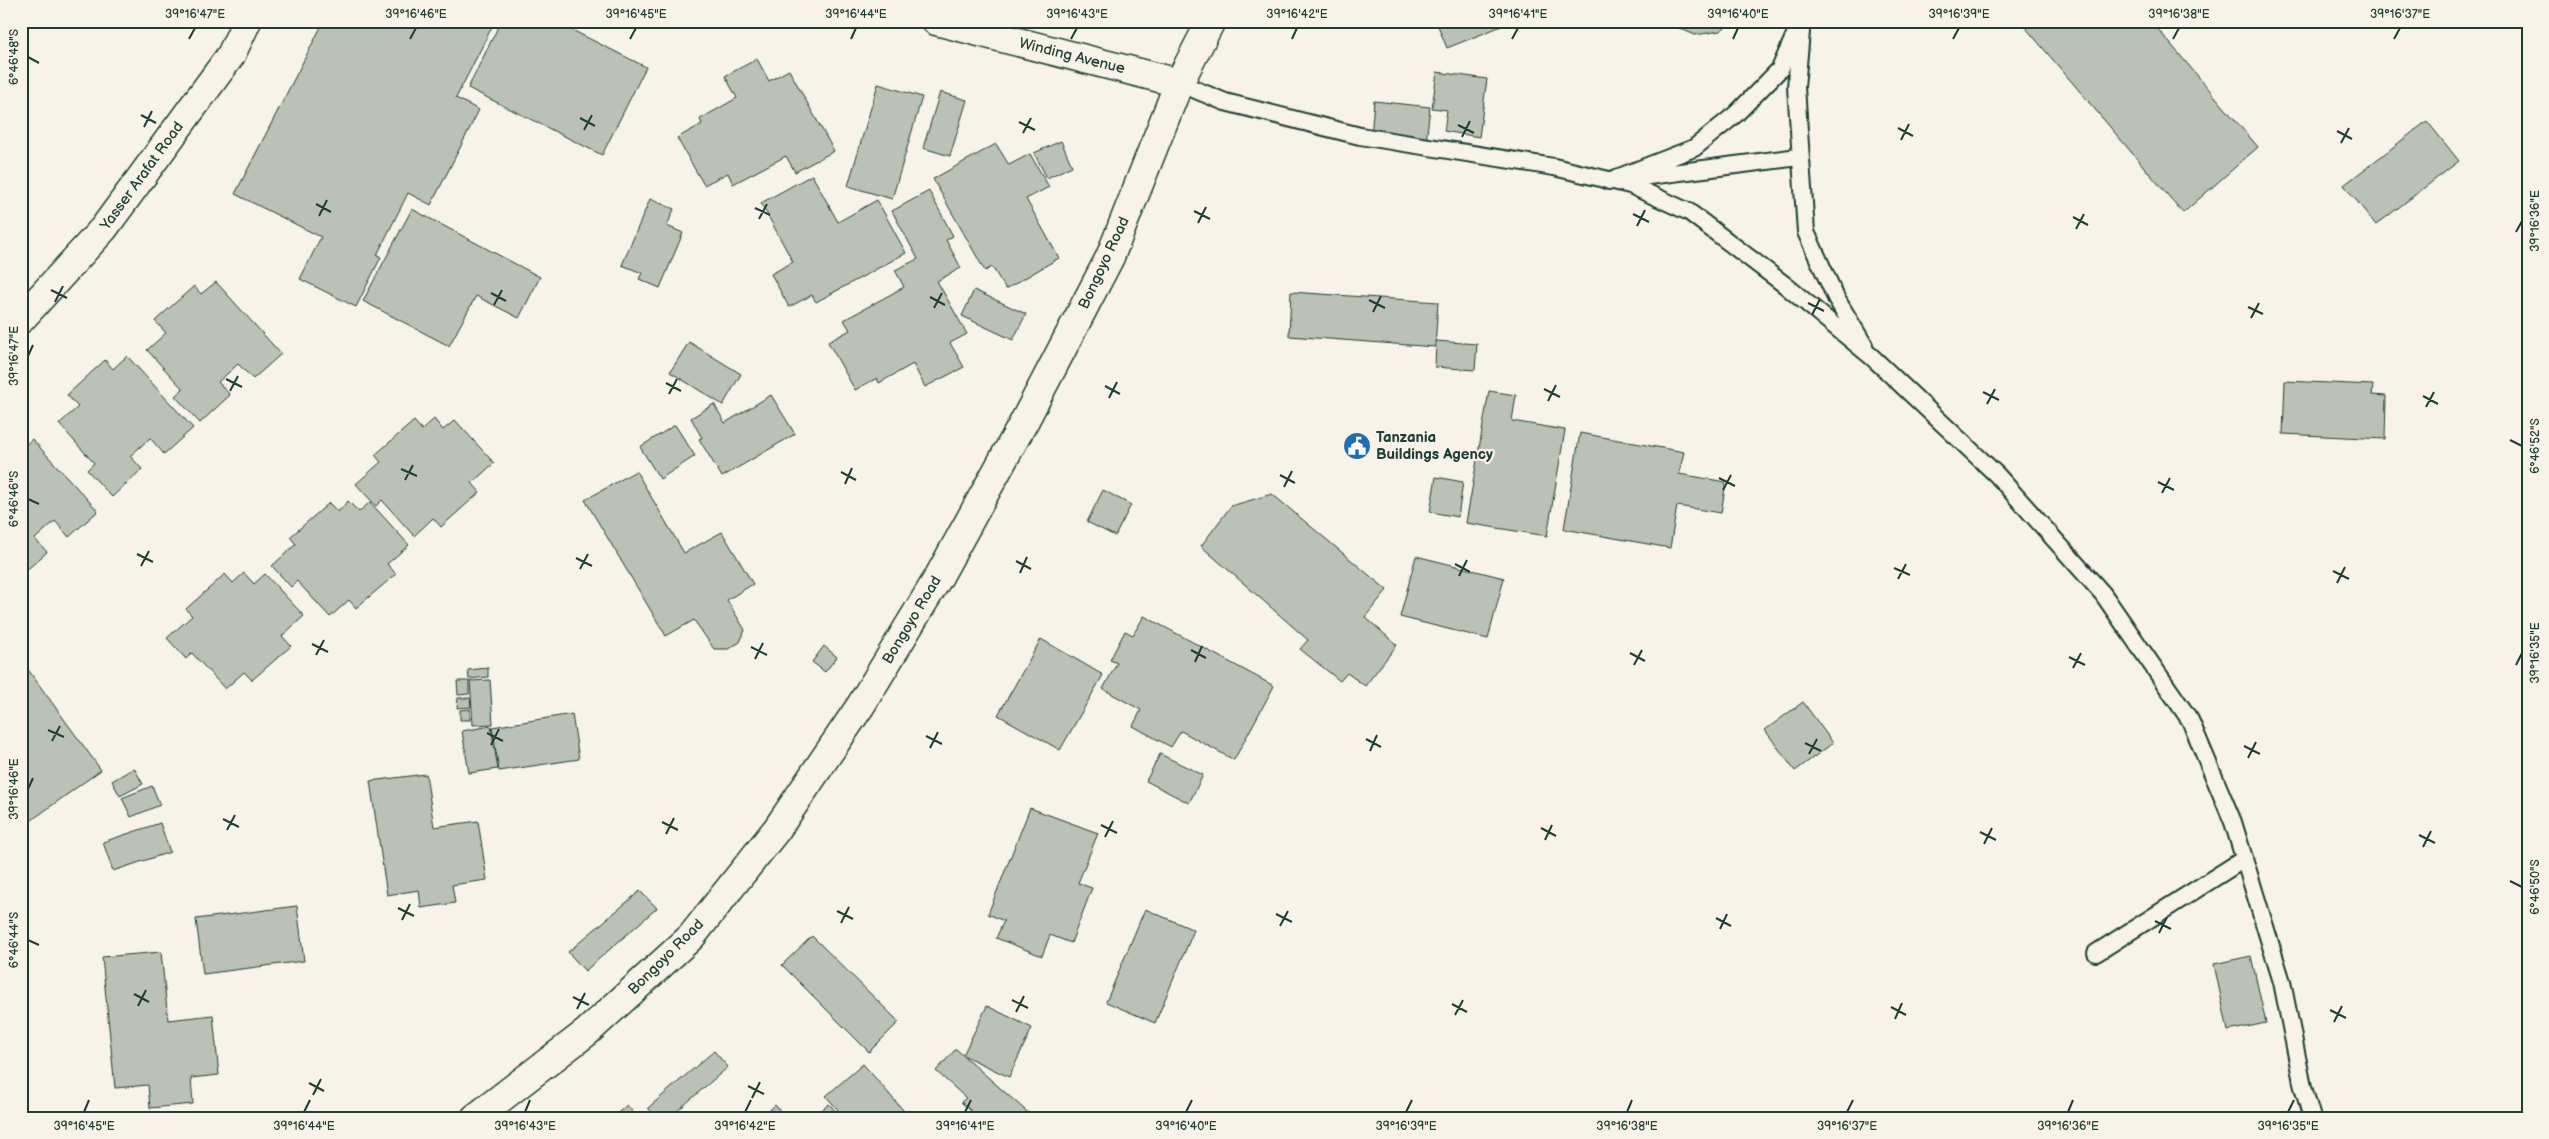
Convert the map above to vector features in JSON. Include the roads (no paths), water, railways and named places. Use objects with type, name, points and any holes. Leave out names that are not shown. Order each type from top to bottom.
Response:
[{"type":"street","name":"Yasser Arafat Road","points":[[21,320],[104,228],[231,55],[247,21]]},
{"type":"street","name":"Winding Avenue","points":[[936,21],[1179,84]]},
{"type":"street","name":"Bongoyo Road","points":[[475,1118],[587,1032],[691,937],[777,829],[861,705],[938,578],[1026,420],[1110,257],[1179,84],[1210,21]]},
{"type":"lane","points":[[1609,181],[1694,148],[1736,114],[1780,69],[1802,21]]},
{"type":"lane","points":[[1802,21],[1796,88],[1799,157],[1806,232],[1836,298],[1872,357]]},
{"type":"lane","points":[[1179,84],[1225,102],[1360,136],[1554,167],[1630,185],[1689,212],[1785,285],[1872,357],[1996,475],[2104,594],[2190,720],[2233,822],[2282,982],[2303,1087],[2312,1118]]},
{"type":"lane","points":[[1609,181],[1799,157]]},
{"type":"lane","points":[[2096,953],[2244,859]]},
{"type":"place","name":"Tanzania Buildings Agency","points":[[1357,446]]}]
